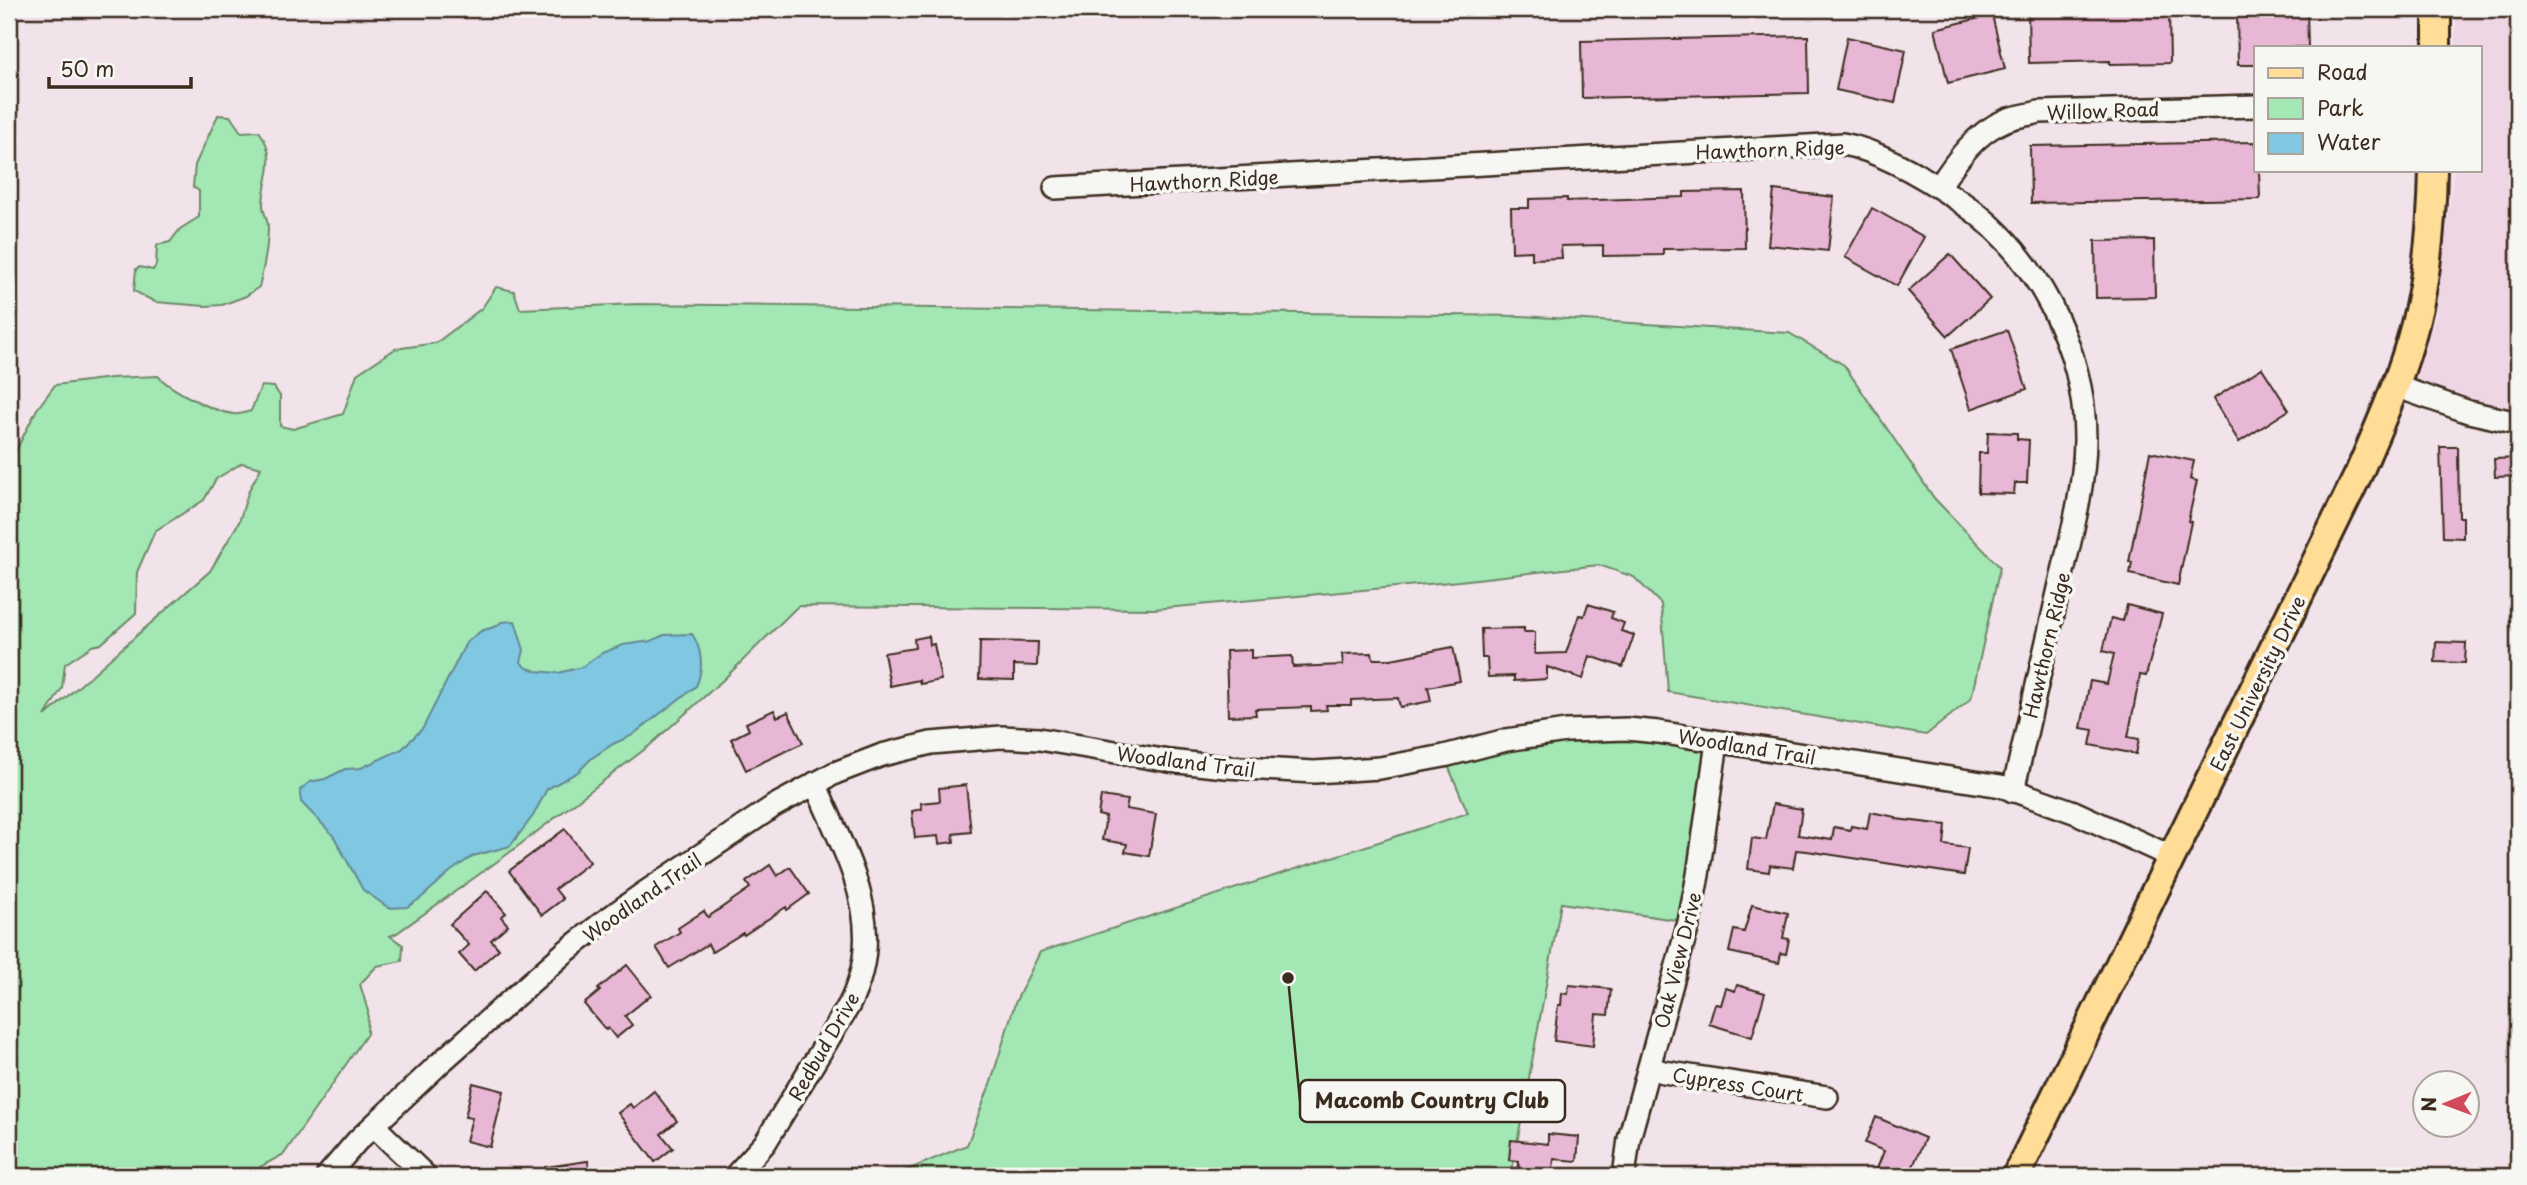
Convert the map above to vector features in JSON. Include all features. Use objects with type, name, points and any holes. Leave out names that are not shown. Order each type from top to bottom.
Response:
[{"type":"main road","points":[[2437,9],[2437,46]]},
{"type":"main road","name":"East University Drive","points":[[2016,1176],[2358,475],[2395,386],[2422,294],[2431,226],[2433,172]]},
{"type":"street","name":"Willow Road","points":[[1939,187],[1969,147],[1989,129],[2006,120],[2039,112],[2254,106]]},
{"type":"street","name":"Hawthorn Ridge","points":[[1055,188],[1843,144],[1858,147],[1939,187],[1982,216],[2009,244],[2033,275],[2053,310],[2065,341],[2076,372],[2083,414],[2084,462],[2081,488],[2013,791]]},
{"type":"street","points":[[2395,386],[2469,412],[2518,423]]},
{"type":"street","name":"Woodland Trail","points":[[327,1176],[374,1126],[440,1063],[564,953],[641,895],[774,806],[815,783],[858,763],[906,748],[956,739],[1039,738],[1113,752],[1214,766],[1314,772],[1380,768],[1444,756],[1506,740],[1566,731],[1627,729],[2001,786],[2074,813],[2172,857]]},
{"type":"street","name":"Oak View Drive","points":[[1624,1176],[1629,1139],[1689,922],[1717,742]]},
{"type":"street","name":"Redbud Drive","points":[[735,1176],[765,1143],[849,1005],[857,990],[866,959],[867,927],[861,895],[815,783]]},
{"type":"street","name":"Cypress Court","points":[[1649,1068],[1827,1097]]},
{"type":"street","points":[[374,1126],[426,1176]]},
{"type":"shaded area","points":[[2456,9],[2518,9],[2518,423],[2411,392],[2436,316],[2454,172],[2482,172],[2482,46],[2456,46]]},
{"type":"green space","points":[[218,115],[230,116],[241,132],[259,131],[268,151],[269,168],[263,205],[268,235],[259,287],[246,296],[222,305],[155,302],[134,291],[136,269],[140,267],[153,270],[156,265],[157,245],[170,242],[180,229],[199,217],[199,191],[193,187],[195,165]]},
{"type":"green space","points":[[496,287],[514,291],[520,309],[637,304],[1522,316],[1789,333],[1844,365],[1934,498],[2000,567],[1971,699],[1926,735],[1668,692],[1661,604],[1634,577],[1599,565],[1450,582],[1154,609],[798,606],[723,680],[649,746],[509,853],[390,936],[403,945],[402,961],[377,966],[360,984],[368,1011],[367,1034],[284,1154],[260,1167],[253,1176],[9,1176],[9,464],[37,409],[55,385],[158,376],[193,400],[234,414],[251,411],[261,386],[274,387],[280,396],[280,426],[293,429],[343,414],[357,374],[395,349],[436,343],[482,308]],"holes":[[[242,463],[261,468],[249,490],[239,522],[210,571],[45,716],[62,688],[65,664],[92,646],[101,644],[136,613],[137,572],[155,531],[204,500],[216,479]]]},
{"type":"green space","points":[[1536,734],[1717,742],[1689,922],[1561,903],[1511,1176],[893,1176],[967,1145],[991,1082],[1015,1003],[1040,952],[1468,813],[1444,756]]},
{"type":"water","points":[[515,621],[524,650],[521,662],[525,667],[558,673],[582,667],[602,653],[623,645],[651,641],[664,635],[692,634],[701,659],[699,680],[696,686],[631,736],[613,744],[592,758],[578,772],[547,789],[533,816],[510,846],[473,856],[407,907],[389,908],[363,890],[333,835],[301,802],[300,790],[310,782],[325,779],[345,769],[361,768],[402,749],[423,728],[466,643],[481,631],[501,622]]},
{"type":"building","points":[[2028,9],[2169,9],[2170,63],[2029,63]]},
{"type":"building","points":[[2307,11],[2308,46],[2254,46],[2254,65],[2238,65],[2237,13]]},
{"type":"building","points":[[1992,15],[2005,69],[1948,83],[1935,29]]},
{"type":"building","points":[[1808,36],[1809,93],[1582,98],[1581,41]]},
{"type":"building","points":[[1847,37],[1906,50],[1895,103],[1836,90]]},
{"type":"building","points":[[2254,142],[2254,172],[2259,172],[2260,199],[2031,203],[2030,146]]},
{"type":"building","points":[[1774,190],[1834,197],[1828,251],[1768,245]]},
{"type":"building","points":[[1744,191],[1745,248],[1663,249],[1663,255],[1603,256],[1603,245],[1561,246],[1562,258],[1532,259],[1532,251],[1512,252],[1511,208],[1529,208],[1529,199],[1567,198],[1567,201],[1684,197],[1684,192]]},
{"type":"building","points":[[1872,208],[1924,237],[1897,286],[1845,257]]},
{"type":"building","points":[[2154,240],[2155,297],[2096,298],[2095,241]]},
{"type":"building","points":[[1950,254],[1990,299],[1948,336],[1908,291]]},
{"type":"building","points":[[2007,330],[2027,389],[1971,409],[1951,349]]},
{"type":"building","points":[[2262,368],[2289,410],[2239,442],[2213,399]]},
{"type":"building","points":[[1988,432],[2017,433],[2017,439],[2029,440],[2027,483],[2015,483],[2014,494],[1978,493],[1979,453],[1987,453]]},
{"type":"building","points":[[2440,447],[2458,447],[2459,517],[2463,517],[2463,538],[2443,537]]},
{"type":"building","points":[[2150,452],[2194,461],[2190,479],[2197,481],[2178,585],[2130,574],[2132,562],[2129,562]]},
{"type":"building","points":[[2518,458],[2518,476],[2495,477],[2494,459]]},
{"type":"building","points":[[1588,604],[1613,612],[1611,618],[1624,623],[1621,631],[1634,635],[1623,667],[1590,656],[1583,679],[1547,667],[1547,679],[1514,681],[1514,676],[1488,677],[1487,658],[1482,658],[1481,629],[1524,628],[1524,632],[1535,632],[1535,654],[1566,653],[1579,615],[1584,616]]},
{"type":"building","points":[[2127,605],[2162,614],[2146,676],[2140,675],[2128,737],[2139,739],[2136,754],[2090,745],[2093,730],[2081,728],[2090,681],[2107,684],[2114,654],[2103,651],[2111,618],[2123,621]]},
{"type":"building","points":[[929,636],[930,645],[934,644],[941,680],[920,684],[919,680],[890,686],[884,653],[915,648],[914,639]]},
{"type":"building","points":[[980,641],[1038,642],[1037,666],[1014,665],[1014,680],[979,679]]},
{"type":"building","points":[[2436,642],[2466,643],[2465,663],[2435,662]]},
{"type":"building","points":[[1453,647],[1460,681],[1428,687],[1431,701],[1400,707],[1398,698],[1351,700],[1351,705],[1326,705],[1327,710],[1311,711],[1311,707],[1255,709],[1256,715],[1228,716],[1226,651],[1251,650],[1251,658],[1292,656],[1293,667],[1343,665],[1342,654],[1372,653],[1373,659],[1391,659]]},
{"type":"building","points":[[774,710],[777,717],[788,712],[803,743],[746,770],[731,739],[749,730],[746,723]]},
{"type":"building","points":[[966,785],[971,832],[953,834],[954,842],[939,844],[938,836],[915,838],[912,811],[922,809],[921,803],[940,801],[939,788]]},
{"type":"building","points":[[1101,796],[1128,800],[1126,809],[1156,814],[1149,856],[1125,852],[1127,844],[1102,840],[1106,817],[1098,815]]},
{"type":"building","points":[[1773,804],[1802,809],[1798,835],[1832,840],[1834,827],[1867,829],[1870,812],[1896,819],[1946,825],[1944,845],[1968,848],[1964,875],[1796,850],[1793,868],[1770,865],[1769,872],[1748,869],[1752,838],[1766,840]]},
{"type":"building","points":[[565,829],[590,862],[555,889],[563,899],[542,915],[509,871]]},
{"type":"building","points":[[770,865],[777,876],[790,867],[809,894],[787,910],[786,907],[744,935],[743,933],[712,952],[708,944],[669,968],[656,947],[680,932],[678,928],[704,911],[708,917],[750,888],[746,882]]},
{"type":"building","points":[[487,891],[506,913],[501,917],[508,925],[491,940],[499,949],[474,971],[459,954],[469,945],[450,924]]},
{"type":"building","points":[[1752,905],[1788,913],[1783,938],[1789,939],[1786,954],[1781,953],[1779,963],[1729,952],[1734,930],[1744,932]]},
{"type":"building","points":[[627,965],[651,995],[625,1016],[632,1025],[616,1038],[584,1004]]},
{"type":"building","points":[[1569,985],[1611,989],[1608,1015],[1596,1014],[1593,1046],[1554,1041],[1558,1005],[1561,1005],[1562,993],[1568,994]]},
{"type":"building","points":[[1737,985],[1765,993],[1752,1037],[1709,1024],[1715,1004],[1721,1005],[1726,988],[1735,991]]},
{"type":"building","points":[[473,1083],[504,1091],[490,1147],[466,1141],[472,1118],[465,1117]]},
{"type":"building","points":[[654,1091],[677,1121],[661,1134],[673,1148],[655,1162],[618,1113],[630,1104],[633,1108]]},
{"type":"building","points":[[1876,1117],[1925,1138],[1909,1176],[1874,1176],[1884,1151],[1865,1143]]},
{"type":"building","points":[[1548,1134],[1579,1137],[1577,1161],[1554,1159],[1552,1176],[1518,1176],[1519,1161],[1509,1160],[1511,1140],[1548,1144]]},
{"type":"building","points":[[588,1161],[590,1176],[545,1176],[545,1167]]},
{"type":"place","name":"Macomb Country Club","points":[[1288,978]]}]
